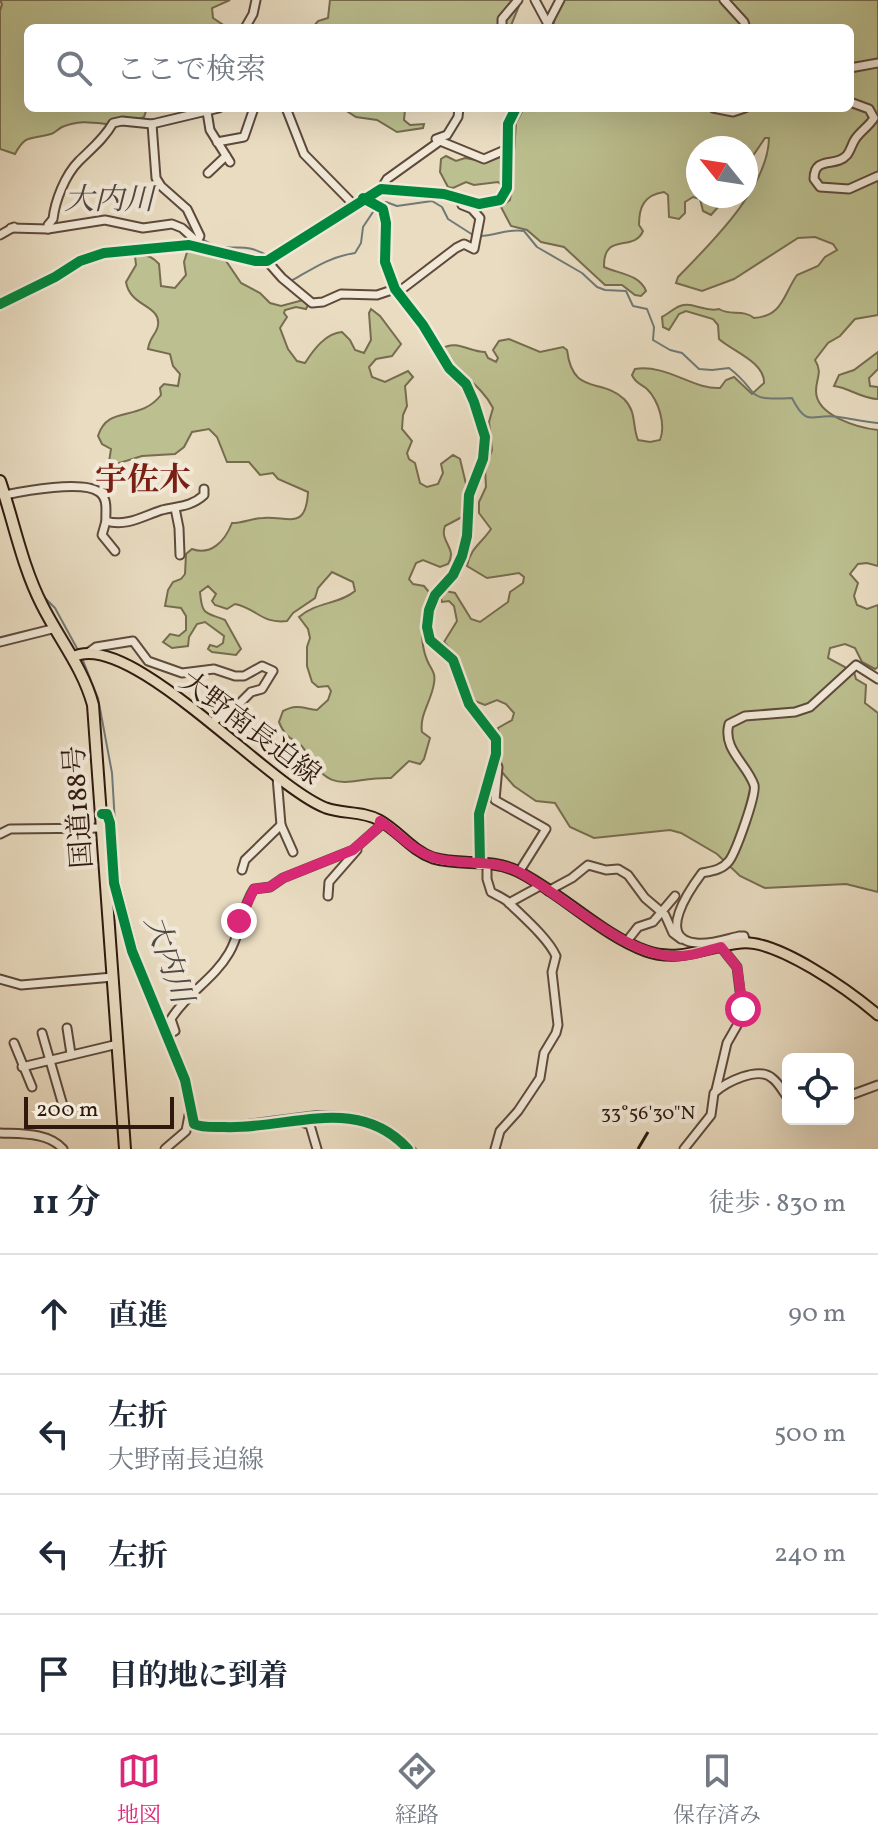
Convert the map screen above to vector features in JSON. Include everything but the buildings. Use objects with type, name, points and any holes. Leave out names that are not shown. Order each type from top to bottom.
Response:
[{"type":"highway","name":"国道188号","points":[[0,481],[33,584],[56,628],[80,654],[93,705],[125,1149]]},
{"type":"main road","name":"大野南長迫線","points":[[80,654],[131,666],[211,723],[303,797],[328,809],[362,814],[380,821],[424,854],[447,861],[483,862],[519,872],[644,951],[665,956],[695,954],[746,942],[761,944],[783,952],[848,992],[878,1015]]},
{"type":"street","points":[[247,24],[256,0]]},
{"type":"street","points":[[502,24],[502,19],[518,0]]},
{"type":"street","points":[[535,0],[548,24]]},
{"type":"street","points":[[550,24],[560,0]]},
{"type":"street","points":[[724,0],[745,24]]},
{"type":"street","points":[[854,67],[878,63]]},
{"type":"street","points":[[854,103],[869,109],[874,118],[854,141],[848,155],[818,165],[814,179],[820,187],[849,189],[878,176]]},
{"type":"street","points":[[48,227],[53,219],[54,203],[75,166],[113,123],[152,124],[207,112],[210,130],[228,159],[208,173]]},
{"type":"street","points":[[217,142],[244,137],[253,112]]},
{"type":"street","points":[[288,112],[304,154],[354,205]]},
{"type":"street","points":[[381,189],[387,179],[437,138],[447,135],[459,112]]},
{"type":"street","points":[[0,235],[11,228],[105,220],[143,228],[172,224],[200,240],[255,261],[267,261],[381,189],[444,194],[479,204],[500,200],[507,188],[508,124],[514,112]]},
{"type":"street","points":[[152,124],[156,178],[187,209],[200,240]]},
{"type":"street","points":[[429,146],[442,141],[484,159],[507,149]]},
{"type":"street","points":[[363,198],[377,204],[386,216],[383,252],[396,291],[423,325],[449,368],[466,384],[485,437],[483,459],[469,495],[467,536],[462,556],[453,575],[435,595],[427,627],[430,640],[450,654],[469,704],[496,739],[494,761],[479,814],[483,862],[491,892],[509,903],[554,951],[556,956],[552,972],[558,1025],[544,1053],[540,1078],[522,1106],[500,1131],[495,1149]]},
{"type":"street","points":[[267,261],[312,303],[341,294],[377,295],[396,291],[456,248],[464,244],[474,249],[480,218],[459,200]]},
{"type":"street","points":[[0,304],[92,255],[200,240]]},
{"type":"street","points":[[4,501],[54,486],[96,490],[102,494],[107,506],[102,535],[115,551]]},
{"type":"street","points":[[106,521],[137,521],[153,513],[191,505],[201,499],[204,489]]},
{"type":"street","points":[[175,508],[180,555]]},
{"type":"street","points":[[0,642],[56,628]]},
{"type":"street","points":[[80,654],[96,647],[133,641],[148,661],[182,673],[214,669],[239,677],[262,666],[273,671],[262,689],[251,692],[211,723]]},
{"type":"street","points":[[686,940],[677,926],[679,910],[702,873],[719,869],[731,859],[756,790],[733,751],[726,733],[729,724],[745,716],[795,712],[810,707],[856,665],[878,679]]},
{"type":"street","points":[[494,761],[498,767],[495,800],[546,829],[519,872]]},
{"type":"street","points":[[277,777],[281,825],[293,852]]},
{"type":"street","points":[[102,814],[107,814],[110,823],[114,883],[132,951],[185,1080],[191,1119],[198,1126],[239,1128],[299,1120],[359,1120],[384,1128],[407,1149]]},
{"type":"street","points":[[328,896],[329,882],[379,827],[380,821]]},
{"type":"street","points":[[242,870],[245,860],[281,825]]},
{"type":"street","points":[[0,834],[10,829],[103,828]]},
{"type":"street","points":[[169,1035],[175,1031],[171,1019],[175,1012],[229,953],[254,889],[270,887],[283,878],[357,848]]},
{"type":"street","points":[[509,903],[572,878],[588,865],[606,870],[618,869],[628,875],[645,898],[661,912],[673,933],[702,943],[739,936],[744,936],[746,942]]},
{"type":"street","points":[[627,941],[635,930],[653,922],[675,896]]},
{"type":"street","points":[[684,1149],[708,1122],[727,1043],[743,1015],[737,967],[721,947]]},
{"type":"street","points":[[0,979],[21,985],[113,977]]},
{"type":"street","points":[[67,1028],[71,1054]]},
{"type":"street","points":[[42,1033],[64,1109]]},
{"type":"street","points":[[14,1043],[32,1087]]},
{"type":"street","points":[[22,1067],[118,1044]]},
{"type":"street","points":[[716,1090],[753,1074],[763,1074],[774,1080],[782,1090]]},
{"type":"street","points":[[854,1093],[878,1085]]},
{"type":"street","points":[[165,1149],[186,1131],[190,1100]]},
{"type":"street","points":[[299,1120],[310,1125],[317,1149]]},
{"type":"street","points":[[0,1133],[37,1135],[61,1145],[63,1149]]},
{"type":"green space","points":[[0,0],[230,0],[212,8],[213,18],[222,24],[24,24],[24,112],[146,112],[144,117],[135,121],[116,118],[107,124],[84,122],[68,125],[26,140],[15,154],[0,149]]},
{"type":"green space","points":[[330,0],[514,0],[519,6],[512,24],[315,24],[328,18]]},
{"type":"green space","points":[[557,0],[878,0],[878,315],[855,319],[840,336],[828,343],[815,360],[819,372],[816,391],[823,407],[840,419],[878,430],[878,566],[858,564],[850,574],[858,583],[854,596],[857,605],[867,609],[878,605],[878,667],[875,669],[862,662],[855,648],[845,644],[830,648],[828,658],[854,672],[856,679],[866,685],[865,703],[878,713],[878,892],[846,884],[765,888],[740,876],[717,854],[681,833],[670,830],[594,838],[570,827],[555,803],[536,801],[514,786],[501,771],[498,728],[512,720],[514,713],[497,700],[485,705],[472,700],[457,662],[444,642],[457,621],[454,606],[449,601],[442,602],[446,591],[455,593],[471,619],[480,622],[508,602],[510,592],[523,583],[524,577],[519,573],[487,578],[467,566],[474,550],[491,529],[479,513],[479,502],[486,487],[485,468],[492,450],[489,422],[493,408],[441,349],[452,345],[485,352],[488,358],[496,362],[498,358],[493,350],[499,341],[509,339],[540,352],[563,347],[567,350],[575,374],[582,380],[624,399],[633,414],[638,440],[660,440],[662,420],[658,406],[647,389],[632,375],[635,369],[658,370],[710,388],[720,388],[726,380],[734,377],[752,394],[764,383],[754,363],[719,339],[718,325],[713,319],[686,311],[679,314],[669,330],[663,327],[662,317],[685,305],[754,318],[764,316],[777,309],[797,275],[818,266],[837,250],[833,244],[815,237],[798,238],[734,279],[702,291],[676,283],[740,208],[758,208],[758,178],[769,138],[765,138],[758,148],[758,136],[686,136],[685,213],[679,219],[669,217],[668,195],[664,192],[652,196],[644,203],[640,213],[639,225],[643,231],[639,237],[608,249],[605,256],[604,267],[628,275],[643,285],[646,291],[641,296],[622,285],[605,285],[564,247],[541,242],[527,230],[511,226],[501,207],[510,200],[511,192],[498,182],[474,185],[466,182],[448,187],[440,172],[441,159],[446,156],[456,161],[465,158],[487,162],[514,152],[516,123],[522,112],[854,112],[854,24],[553,24]]},
{"type":"green space","points":[[348,112],[405,112],[404,120],[410,125],[424,124],[423,128],[397,132],[377,120],[356,117]]},
{"type":"green space","points":[[702,208],[717,208],[711,215]]},
{"type":"green space","points":[[188,249],[224,258],[241,283],[260,293],[270,303],[281,306],[303,300],[309,303],[306,309],[296,307],[285,310],[287,317],[280,328],[288,349],[297,361],[305,363],[316,347],[342,332],[355,350],[364,353],[371,340],[371,309],[401,344],[392,356],[376,359],[369,367],[372,377],[385,382],[408,371],[413,377],[405,386],[407,406],[402,429],[412,441],[407,453],[415,463],[420,483],[427,487],[438,484],[443,473],[441,464],[453,455],[460,459],[466,484],[462,517],[445,526],[444,536],[451,554],[448,564],[440,567],[423,560],[416,563],[409,579],[429,592],[422,635],[424,652],[434,679],[422,732],[430,738],[420,764],[409,761],[391,778],[352,782],[332,780],[314,765],[279,722],[283,711],[296,707],[317,710],[328,700],[331,691],[328,686],[318,687],[312,682],[307,666],[310,638],[308,629],[299,617],[313,608],[349,595],[355,591],[353,582],[332,572],[318,588],[315,598],[287,621],[271,620],[235,604],[227,609],[215,605],[212,601],[216,594],[208,586],[200,592],[204,609],[225,620],[241,649],[236,655],[208,649],[210,645],[217,647],[223,643],[224,636],[205,622],[197,624],[189,637],[188,646],[172,648],[163,642],[170,634],[179,636],[186,630],[186,616],[181,608],[165,606],[173,582],[185,574],[186,554],[192,549],[211,549],[225,536],[232,523],[259,518],[299,517],[307,504],[308,492],[278,479],[273,473],[260,475],[249,462],[227,462],[217,437],[209,429],[192,432],[184,447],[175,454],[142,456],[113,465],[109,462],[111,449],[102,444],[98,436],[103,426],[117,416],[143,409],[152,403],[161,395],[160,388],[164,384],[178,386],[180,374],[173,366],[170,354],[148,349],[158,318],[133,296],[126,282],[136,265],[135,256],[145,255],[154,259],[159,264],[161,286],[175,288],[186,275],[184,262]]},
{"type":"green space","points":[[878,352],[878,369],[869,378],[870,386],[878,387],[878,399],[834,386],[839,375],[854,370]]},
{"type":"water","points":[[316,1111],[371,1117],[393,1128],[416,1149],[411,1149],[378,1124],[344,1115],[327,1114],[246,1124],[224,1123]]},
{"type":"waterway","name":"大内川","points":[[380,205],[386,202],[397,206],[432,201],[442,207],[448,219],[473,235]]},
{"type":"waterway","name":"大内川","points":[[291,281],[329,260],[355,253],[361,243],[363,227],[375,209]]},
{"type":"waterway","name":"大内川","points":[[480,236],[524,231],[537,247],[582,273],[597,287],[626,291],[633,306],[647,309],[654,327],[653,340],[682,353],[699,369],[729,368],[754,394],[765,398],[792,398],[807,417],[830,416],[878,423]]},
{"type":"waterway","name":"大内川","points":[[201,238],[219,247],[250,248],[269,257]]},
{"type":"waterway","name":"大内川","points":[[274,261],[281,272]]},
{"type":"waterway","name":"大内川","points":[[27,583],[32,595]]},
{"type":"waterway","name":"大内川","points":[[44,597],[55,608],[79,652]]},
{"type":"waterway","name":"大内川","points":[[82,658],[98,698],[112,773],[118,874],[143,968]]},
{"type":"waterway","name":"大内川","points":[[171,1036],[181,1060]]},
{"type":"waterway","name":"大内川","points":[[185,1070],[191,1082],[195,1109]]},
{"type":"waterway","name":"大内川","points":[[196,1120],[224,1123]]},
{"type":"cycle path","points":[[0,304],[80,261],[104,253],[189,245],[255,261],[267,261],[381,189],[444,194],[479,204],[500,200],[507,188],[508,124],[514,112]]},
{"type":"cycle path","points":[[363,198],[383,209],[386,223],[385,262],[395,289],[423,325],[449,368],[466,384],[485,437],[483,459],[469,495],[467,536],[462,556],[453,575],[435,595],[427,627],[430,640],[453,660],[469,704],[496,739],[496,754],[479,814],[480,862]]},
{"type":"cycle path","points":[[102,814],[107,814],[110,823],[114,883],[132,951],[185,1080],[194,1124],[248,1127],[344,1118],[367,1122],[388,1132],[408,1149]]},
{"type":"district","name":"宇佐木","points":[[143,479]]},
{"type":"route","points":[[239,921],[254,889],[270,887],[283,878],[357,848],[379,827],[380,821],[406,843],[434,858],[495,864],[519,872],[644,951],[676,956],[721,947],[737,967],[743,1009]]}]
